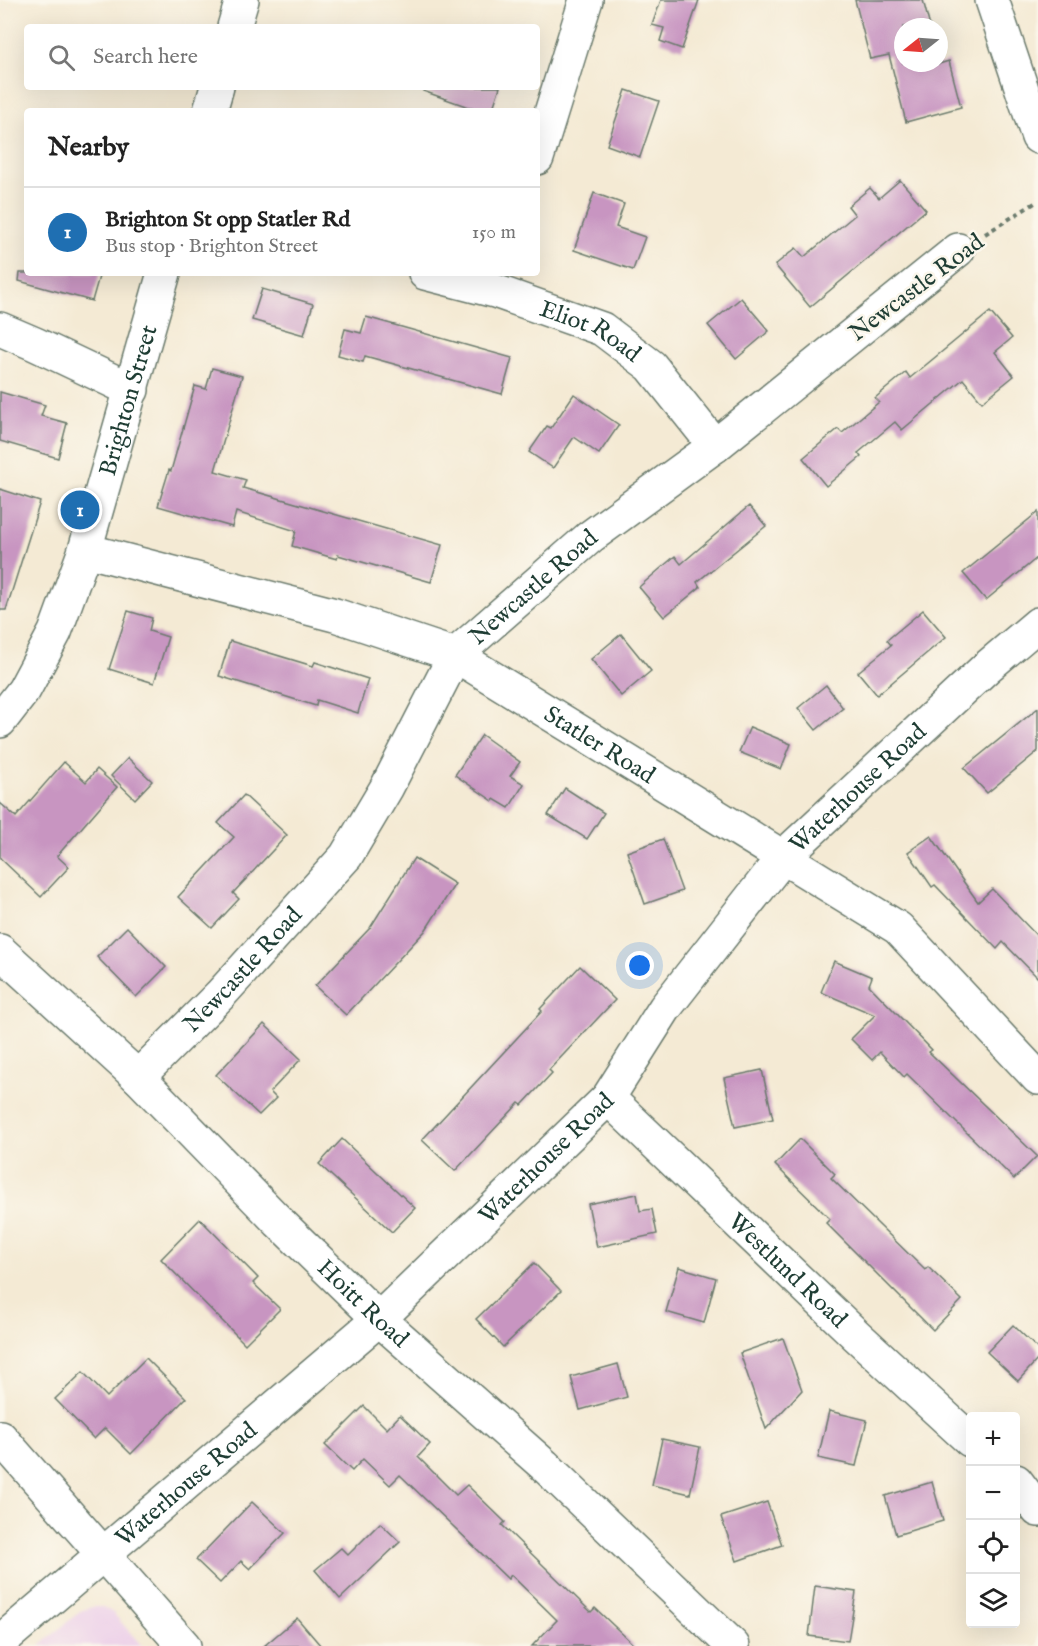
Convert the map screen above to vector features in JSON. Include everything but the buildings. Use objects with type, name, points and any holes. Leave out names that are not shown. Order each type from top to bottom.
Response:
[{"type":"street","points":[[235,24],[242,0]]},
{"type":"street","points":[[540,148],[586,0]]},
{"type":"street","points":[[992,0],[1038,137]]},
{"type":"street","points":[[211,108],[216,90]]},
{"type":"street","name":"Newcastle Road","points":[[138,1077],[220,995],[346,856],[387,787],[455,655],[590,537],[715,446],[958,250]]},
{"type":"street","name":"Brighton Street","points":[[0,721],[24,690],[55,632],[85,550],[163,276]]},
{"type":"street","name":"Eliot Road","points":[[449,276],[498,282],[602,329],[651,366],[715,446]]},
{"type":"street","points":[[0,329],[132,390]]},
{"type":"street","name":"Statler Road","points":[[85,550],[334,615],[455,655],[898,928],[1038,1078]]},
{"type":"street","name":"Waterhouse Road","points":[[0,1642],[379,1319],[608,1098],[665,1008],[783,856],[986,668],[1038,624]]},
{"type":"street","name":"Hoitt Road","points":[[0,951],[138,1077],[379,1319],[544,1465],[733,1646]]},
{"type":"street","name":"Westlund Road","points":[[608,1098],[856,1335],[966,1436]]},
{"type":"street","points":[[0,1437],[184,1646]]},
{"type":"street","points":[[1020,1486],[1038,1510]]},
{"type":"path","name":"Newcastle Road","points":[[958,250],[1038,201]]},
{"type":"shaded area","points":[[92,1607],[103,1607],[113,1613],[142,1646],[40,1646],[80,1611]]},
{"type":"place","name":"Brighton St opp Statler Rd","points":[[80,510]]}]
